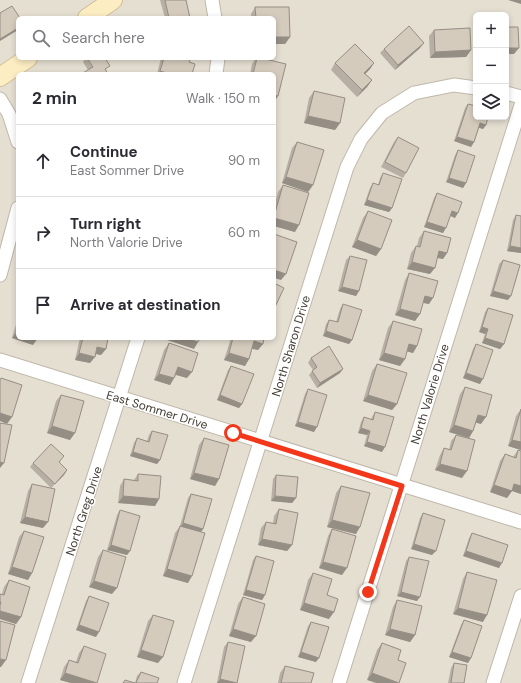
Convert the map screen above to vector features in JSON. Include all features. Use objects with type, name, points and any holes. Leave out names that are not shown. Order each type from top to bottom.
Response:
[{"type":"main road","points":[[90,16],[113,0]]},
{"type":"main road","points":[[0,77],[25,60]]},
{"type":"street","points":[[212,0],[215,16]]},
{"type":"street","points":[[216,72],[218,60]]},
{"type":"street","name":"North Sharon Drive","points":[[184,683],[347,167],[361,139],[382,113],[414,93],[454,85],[473,88]]},
{"type":"street","points":[[509,94],[521,97]]},
{"type":"street","points":[[0,99],[9,114],[16,136]]},
{"type":"street","name":"North Valorie Drive","points":[[339,683],[521,106]]},
{"type":"street","points":[[0,275],[16,215]]},
{"type":"street","name":"North Greg Drive","points":[[28,683],[137,340]]},
{"type":"street","name":"East Sommer Drive","points":[[0,360],[521,522]]},
{"type":"street","points":[[493,683],[521,596]]},
{"type":"shaded area","points":[[0,0],[521,0],[521,683],[0,683]]},
{"type":"building","points":[[165,0],[186,0],[190,16],[169,16]]},
{"type":"building","points":[[12,6],[19,16],[16,16],[16,29],[0,39],[0,13]]},
{"type":"building","points":[[255,7],[289,7],[290,37],[276,37],[276,16],[256,16]]},
{"type":"building","points":[[409,26],[424,43],[398,65],[384,49]]},
{"type":"building","points":[[509,27],[518,27],[519,48],[509,48]]},
{"type":"building","points":[[470,28],[471,50],[435,52],[434,30]]},
{"type":"building","points":[[355,44],[374,63],[364,73],[372,80],[362,90],[335,63]]},
{"type":"building","points":[[88,60],[106,60],[110,66],[105,69],[107,72],[84,72],[93,67]]},
{"type":"building","points":[[163,60],[190,60],[189,62],[195,64],[193,72],[160,71]]},
{"type":"building","points":[[256,60],[269,60],[286,64],[278,96],[276,96],[276,72],[254,72]]},
{"type":"building","points":[[314,91],[345,98],[340,123],[308,116]]},
{"type":"building","points":[[468,104],[473,105],[473,120],[487,120],[486,125],[480,123],[474,142],[457,137]]},
{"type":"building","points":[[398,137],[419,148],[406,173],[385,162]]},
{"type":"building","points":[[297,142],[324,150],[313,185],[286,177]]},
{"type":"building","points":[[458,150],[475,156],[466,183],[449,178]]},
{"type":"building","points":[[383,173],[402,179],[392,208],[367,200],[373,183],[379,185]]},
{"type":"building","points":[[283,185],[309,193],[299,225],[276,219],[276,209]]},
{"type":"building","points":[[437,193],[462,202],[458,213],[452,211],[446,228],[427,222]]},
{"type":"building","points":[[368,211],[392,220],[381,249],[357,240]]},
{"type":"building","points":[[516,215],[521,216],[521,248],[510,246]]},
{"type":"building","points":[[424,231],[451,238],[447,253],[439,251],[435,268],[412,262],[416,246],[420,247]]},
{"type":"building","points":[[276,235],[297,242],[286,274],[276,271]]},
{"type":"building","points":[[350,256],[367,260],[359,291],[342,287]]},
{"type":"building","points":[[503,260],[520,265],[511,296],[493,291]]},
{"type":"building","points":[[409,273],[438,281],[433,298],[425,296],[420,314],[400,309]]},
{"type":"building","points":[[276,284],[284,288],[276,305]]},
{"type":"building","points":[[343,304],[362,310],[352,340],[326,331],[329,320],[338,322]]},
{"type":"building","points":[[488,308],[513,315],[504,344],[485,338],[488,329],[482,327]]},
{"type":"building","points":[[393,321],[422,329],[417,346],[409,344],[405,359],[384,353]]},
{"type":"building","points":[[82,340],[108,340],[106,349],[97,347],[95,357],[79,353]]},
{"type":"building","points":[[232,340],[264,340],[263,344],[254,341],[249,359],[229,353]]},
{"type":"building","points":[[169,343],[198,353],[192,372],[178,367],[174,378],[159,374]]},
{"type":"building","points":[[476,344],[493,350],[483,379],[466,373]]},
{"type":"building","points":[[329,346],[343,369],[320,383],[312,371],[317,367],[311,358]]},
{"type":"building","points":[[377,364],[407,373],[397,404],[368,395]]},
{"type":"building","points":[[231,366],[254,374],[242,404],[220,395]]},
{"type":"building","points":[[1,378],[22,385],[12,417],[0,413]]},
{"type":"building","points":[[465,387],[492,395],[486,417],[478,415],[473,431],[454,425]]},
{"type":"building","points":[[308,389],[327,395],[317,427],[298,422]]},
{"type":"building","points":[[61,395],[84,401],[75,433],[52,426]]},
{"type":"building","points":[[521,409],[521,442],[512,440]]},
{"type":"building","points":[[375,412],[394,417],[385,447],[367,442],[370,431],[361,428],[364,417],[373,420]]},
{"type":"building","points":[[0,423],[12,425],[4,463],[0,462]]},
{"type":"building","points":[[152,431],[168,435],[160,460],[133,452],[137,438],[149,442]]},
{"type":"building","points":[[456,435],[475,440],[467,471],[440,464],[444,448],[451,450]]},
{"type":"building","points":[[204,438],[229,445],[219,479],[194,473]]},
{"type":"building","points":[[51,444],[64,456],[59,462],[67,470],[55,484],[33,463]]},
{"type":"building","points":[[518,450],[521,451],[521,486],[514,484],[512,491],[494,485],[505,454],[516,458]]},
{"type":"building","points":[[138,474],[161,476],[159,499],[123,496],[124,479],[138,481]]},
{"type":"building","points":[[276,475],[298,477],[296,498],[275,496]]},
{"type":"building","points":[[32,484],[55,489],[48,522],[25,517]]},
{"type":"building","points":[[341,486],[370,493],[360,527],[332,520]]},
{"type":"building","points":[[191,494],[212,499],[203,529],[183,523]]},
{"type":"building","points":[[279,509],[298,513],[292,545],[262,539],[266,522],[276,524]]},
{"type":"building","points":[[120,510],[140,516],[130,551],[111,545]]},
{"type":"building","points":[[423,513],[445,520],[436,551],[414,544]]},
{"type":"building","points":[[180,526],[205,533],[192,576],[167,569]]},
{"type":"building","points":[[332,529],[356,536],[347,568],[323,562]]},
{"type":"building","points":[[24,531],[44,537],[32,573],[12,567]]},
{"type":"building","points":[[472,533],[508,545],[502,563],[466,551]]},
{"type":"building","points":[[103,550],[126,557],[117,588],[94,581]]},
{"type":"building","points":[[256,556],[274,561],[265,595],[246,590]]},
{"type":"building","points":[[409,557],[429,561],[420,597],[401,592]]},
{"type":"building","points":[[467,572],[497,580],[487,615],[458,608]]},
{"type":"building","points":[[313,573],[332,579],[327,595],[338,599],[334,612],[304,603]]},
{"type":"building","points":[[9,580],[30,587],[21,617],[0,611],[0,594],[4,595]]},
{"type":"building","points":[[89,596],[109,603],[99,632],[79,625]]},
{"type":"building","points":[[243,597],[265,604],[256,636],[233,629]]},
{"type":"building","points":[[397,600],[422,606],[415,635],[390,629]]},
{"type":"building","points":[[153,615],[174,621],[163,657],[141,650]]},
{"type":"building","points":[[464,620],[482,626],[471,658],[452,652]]},
{"type":"building","points":[[0,621],[15,625],[6,660],[0,659]]},
{"type":"building","points":[[311,622],[329,627],[319,658],[301,652]]},
{"type":"building","points":[[228,642],[245,646],[237,683],[220,679]]},
{"type":"building","points":[[382,643],[401,650],[398,660],[406,663],[399,683],[372,673]]},
{"type":"building","points":[[84,646],[106,654],[97,683],[65,673],[69,660],[78,663]]},
{"type":"building","points":[[454,663],[467,665],[464,683],[451,683]]},
{"type":"building","points":[[285,666],[314,673],[311,683],[281,683]]},
{"type":"building","points":[[141,672],[159,678],[157,683],[136,683]]},
{"type":"building","points":[[125,680],[135,683],[123,683]]},
{"type":"route","points":[[233,433],[402,486],[368,592]]}]
